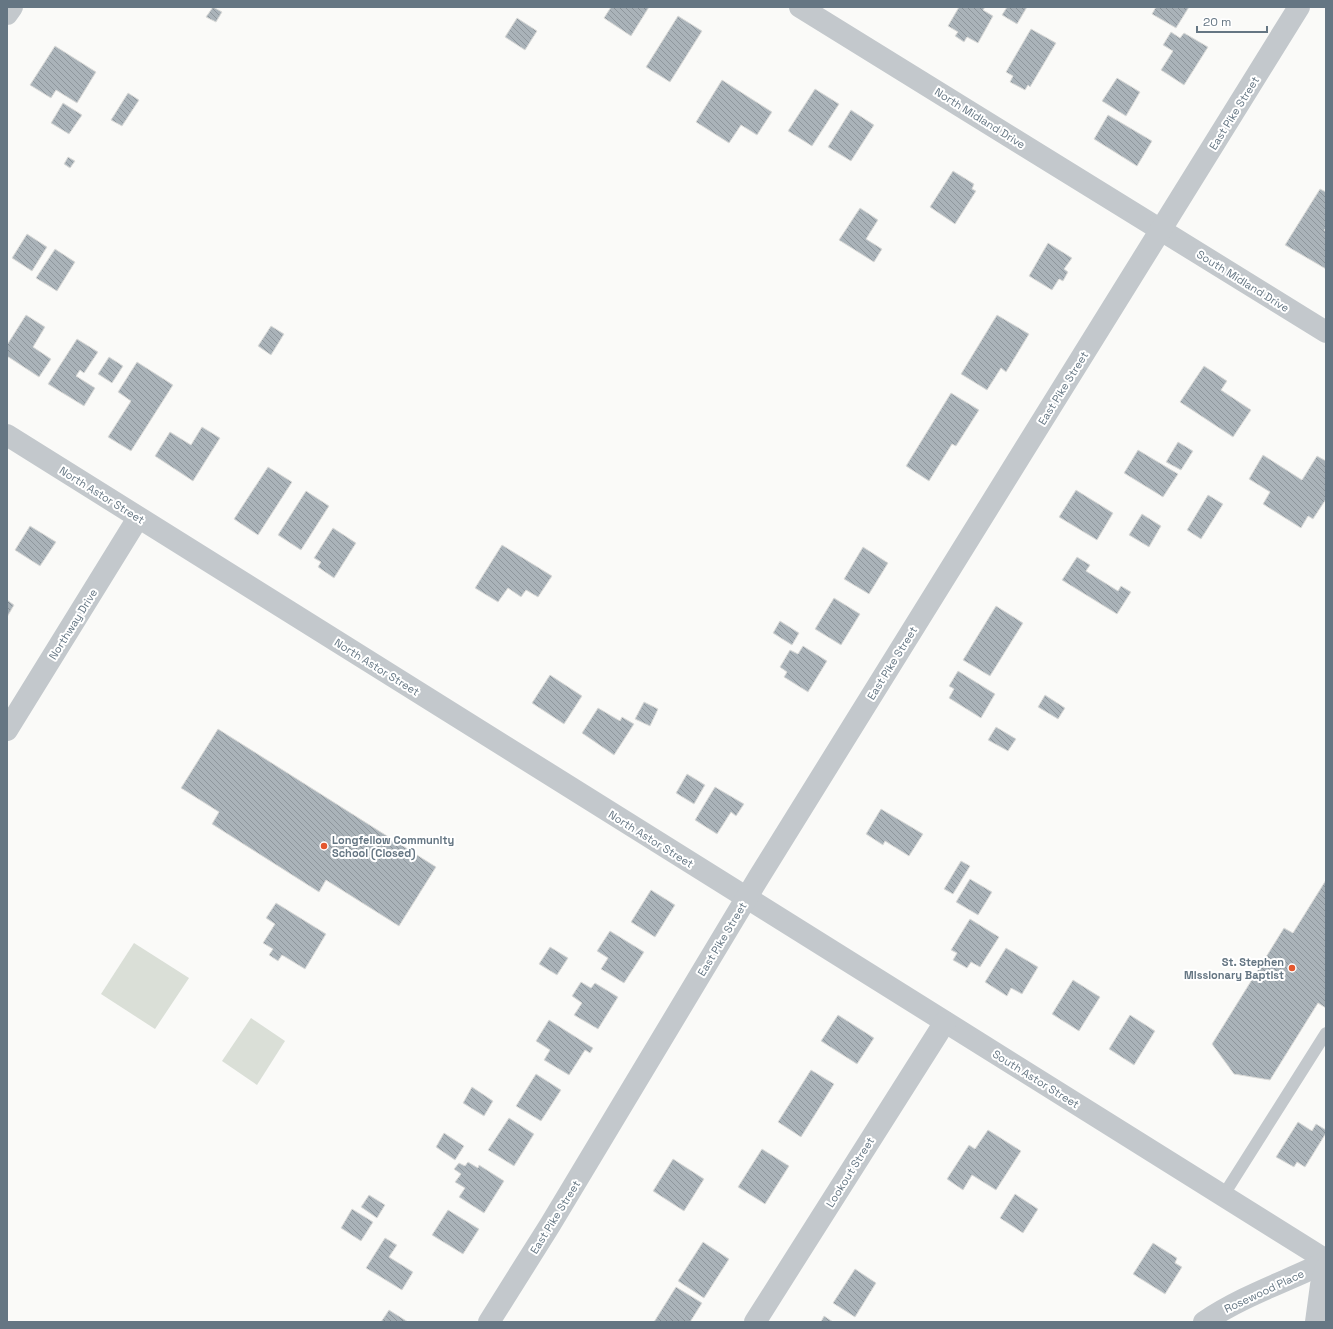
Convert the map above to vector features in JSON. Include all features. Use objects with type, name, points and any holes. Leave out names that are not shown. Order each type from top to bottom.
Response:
[{"type":"street","points":[[7,14],[12,7]]},
{"type":"street","name":"North Midland Drive","points":[[800,7],[1161,230]]},
{"type":"street","name":"East Pike Street","points":[[489,1322],[550,1225],[747,898],[1299,7]]},
{"type":"street","name":"South Midland Drive","points":[[1161,230],[1326,332]]},
{"type":"street","name":"North Astor Street","points":[[7,435],[747,898]]},
{"type":"street","name":"Northway Drive","points":[[7,730],[138,518]]},
{"type":"street","name":"South Astor Street","points":[[747,898],[1326,1261]]},
{"type":"street","name":"Lookout Street","points":[[755,1322],[945,1022]]},
{"type":"street","name":"Rosewood Place","points":[[1204,1322],[1240,1300],[1326,1261]]},
{"type":"street","points":[[1316,1322],[1321,1285],[1326,1268]]},
{"type":"lane","points":[[1223,1196],[1326,1033]]},
{"type":"shaded area","points":[[134,943],[189,978],[155,1029],[101,994]]},
{"type":"shaded area","points":[[251,1018],[285,1041],[257,1085],[222,1061]]},
{"type":"building","points":[[213,7],[222,12],[216,22],[206,17]]},
{"type":"building","points":[[611,7],[649,7],[631,36],[604,18]]},
{"type":"building","points":[[959,7],[985,7],[983,10],[993,16],[978,43],[967,37],[964,42],[955,36],[958,32],[948,26]]},
{"type":"building","points":[[1007,7],[1027,7],[1017,24],[1002,15]]},
{"type":"building","points":[[1156,7],[1189,7],[1176,28],[1152,14]]},
{"type":"building","points":[[678,16],[702,31],[670,82],[646,67]]},
{"type":"building","points":[[517,18],[537,31],[525,50],[505,37]]},
{"type":"building","points":[[1031,29],[1056,43],[1030,87],[1028,85],[1025,90],[1010,82],[1013,76],[1006,72]]},
{"type":"building","points":[[1171,32],[1180,38],[1184,33],[1208,47],[1184,85],[1161,70],[1173,51],[1163,45]]},
{"type":"building","points":[[55,46],[96,72],[77,103],[56,90],[51,98],[30,85]]},
{"type":"building","points":[[1117,78],[1140,92],[1126,116],[1102,101]]},
{"type":"building","points":[[722,80],[772,112],[757,135],[741,125],[729,143],[696,122]]},
{"type":"building","points":[[815,89],[839,104],[812,146],[788,131]]},
{"type":"building","points":[[128,93],[139,100],[122,126],[111,120]]},
{"type":"building","points":[[63,103],[82,115],[69,134],[51,123]]},
{"type":"building","points":[[851,110],[874,125],[851,161],[828,147]]},
{"type":"building","points":[[1108,115],[1152,141],[1137,166],[1094,139]]},
{"type":"building","points":[[68,157],[75,161],[70,168],[64,164]]},
{"type":"building","points":[[953,171],[974,184],[972,189],[976,191],[955,224],[930,207]]},
{"type":"building","points":[[1320,189],[1326,192],[1326,228],[1324,230],[1326,231],[1326,269],[1285,245]]},
{"type":"building","points":[[860,208],[878,220],[866,239],[882,249],[874,262],[839,240]]},
{"type":"building","points":[[27,234],[47,247],[32,271],[12,258]]},
{"type":"building","points":[[1048,243],[1072,258],[1064,269],[1068,272],[1063,281],[1059,279],[1052,290],[1029,276]]},
{"type":"building","points":[[55,249],[75,262],[57,291],[36,278]]},
{"type":"building","points":[[26,315],[45,327],[33,347],[51,359],[39,377],[7,356],[7,345]]},
{"type":"building","points":[[997,315],[1029,334],[1006,372],[1001,368],[987,390],[961,374]]},
{"type":"building","points":[[271,326],[284,334],[271,355],[258,346]]},
{"type":"building","points":[[77,339],[98,352],[84,373],[80,370],[76,376],[95,388],[84,406],[48,384]]},
{"type":"building","points":[[109,357],[123,366],[112,383],[98,374]]},
{"type":"building","points":[[137,362],[173,385],[131,451],[108,437],[131,401],[118,392]]},
{"type":"building","points":[[1204,366],[1227,381],[1221,390],[1251,410],[1233,437],[1180,402]]},
{"type":"building","points":[[951,393],[979,410],[956,446],[952,444],[929,481],[906,466]]},
{"type":"building","points":[[202,427],[220,438],[193,481],[155,456],[170,432],[191,445]]},
{"type":"building","points":[[1178,442],[1193,451],[1181,470],[1166,462]]},
{"type":"building","points":[[1138,450],[1178,474],[1163,497],[1124,473]]},
{"type":"building","points":[[1263,455],[1302,480],[1317,456],[1326,461],[1326,499],[1313,519],[1308,516],[1301,528],[1263,504],[1270,492],[1249,479]]},
{"type":"building","points":[[268,467],[292,482],[258,535],[234,519]]},
{"type":"building","points":[[1076,490],[1113,513],[1097,540],[1059,517]]},
{"type":"building","points":[[306,491],[329,506],[301,550],[278,535]]},
{"type":"building","points":[[1208,495],[1223,504],[1201,539],[1187,530]]},
{"type":"building","points":[[1142,514],[1161,526],[1149,547],[1129,535]]},
{"type":"building","points":[[30,526],[56,542],[40,566],[15,550]]},
{"type":"building","points":[[333,528],[356,543],[334,578],[318,567],[321,562],[314,558]]},
{"type":"building","points":[[502,545],[552,576],[538,597],[526,590],[521,597],[508,588],[498,602],[475,588]]},
{"type":"building","points":[[863,547],[888,563],[869,594],[844,579]]},
{"type":"building","points":[[1077,557],[1090,565],[1086,571],[1118,591],[1121,586],[1131,592],[1117,614],[1062,580]]},
{"type":"building","points":[[834,598],[860,614],[841,645],[815,629]]},
{"type":"building","points":[[7,600],[14,605],[7,617]]},
{"type":"building","points":[[996,606],[1023,623],[990,676],[963,660]]},
{"type":"building","points":[[780,621],[799,633],[792,645],[773,633]]},
{"type":"building","points":[[803,646],[827,661],[808,692],[784,677],[787,672],[780,667],[790,650],[798,654]]},
{"type":"building","points":[[958,671],[995,694],[981,718],[949,698],[954,689],[949,686]]},
{"type":"building","points":[[550,675],[582,696],[564,724],[532,703]]},
{"type":"building","points":[[1045,695],[1065,708],[1058,719],[1038,707]]},
{"type":"building","points":[[644,702],[658,709],[650,726],[635,719]]},
{"type":"building","points":[[598,708],[620,721],[622,717],[634,724],[614,755],[582,733]]},
{"type":"building","points":[[996,727],[1016,739],[1008,751],[988,740]]},
{"type":"building","name":"Longfellow Community School (Closed)","points":[[218,729],[436,867],[399,926],[326,880],[319,892],[212,824],[219,812],[181,788]]},
{"type":"building","points":[[687,774],[705,785],[694,804],[676,793]]},
{"type":"building","points":[[715,787],[744,804],[736,816],[731,812],[717,834],[695,820]]},
{"type":"building","points":[[881,809],[923,834],[909,856],[885,841],[883,845],[866,834]]},
{"type":"building","points":[[961,861],[970,866],[953,894],[944,889]]},
{"type":"building","points":[[970,879],[992,892],[978,915],[956,902]]},
{"type":"building","name":"St. Stephen Missionary Baptist","points":[[1326,880],[1326,1008],[1318,1003],[1270,1080],[1234,1074],[1212,1044],[1284,928],[1293,933]]},
{"type":"building","points":[[651,890],[675,905],[655,937],[631,922]]},
{"type":"building","points":[[276,903],[326,934],[305,969],[282,955],[278,961],[269,955],[273,949],[263,943],[275,924],[266,918]]},
{"type":"building","points":[[970,919],[999,937],[980,967],[971,962],[967,968],[953,960],[957,953],[951,950]]},
{"type":"building","points":[[610,931],[644,952],[624,983],[601,969],[608,958],[597,951]]},
{"type":"building","points":[[550,947],[568,958],[557,975],[539,964]]},
{"type":"building","points":[[1006,948],[1038,967],[1022,994],[1011,988],[1007,996],[985,982]]},
{"type":"building","points":[[1073,980],[1100,997],[1079,1031],[1052,1014]]},
{"type":"building","points":[[581,982],[591,988],[595,983],[618,997],[598,1029],[574,1015],[582,1003],[572,996]]},
{"type":"building","points":[[838,1015],[874,1038],[857,1064],[821,1041]]},
{"type":"building","points":[[1130,1015],[1155,1031],[1134,1065],[1109,1049]]},
{"type":"building","points":[[549,1020],[593,1048],[590,1053],[585,1050],[569,1075],[544,1060],[550,1050],[536,1041]]},
{"type":"building","points":[[811,1070],[834,1084],[801,1137],[778,1122]]},
{"type":"building","points":[[536,1074],[561,1090],[541,1121],[516,1106]]},
{"type":"building","points":[[472,1087],[493,1101],[484,1116],[463,1103]]},
{"type":"building","points":[[509,1118],[534,1134],[514,1166],[488,1150]]},
{"type":"building","points":[[1298,1122],[1312,1131],[1316,1124],[1326,1130],[1326,1133],[1305,1167],[1297,1162],[1294,1167],[1276,1157]]},
{"type":"building","points":[[988,1130],[1021,1151],[996,1190],[972,1175],[963,1190],[947,1179],[969,1145],[975,1149]]},
{"type":"building","points":[[444,1133],[464,1146],[455,1160],[436,1147]]},
{"type":"building","points":[[762,1149],[789,1166],[765,1204],[738,1187]]},
{"type":"building","points":[[673,1159],[704,1179],[684,1211],[653,1191]]},
{"type":"building","points":[[468,1162],[478,1168],[479,1165],[504,1181],[484,1213],[459,1197],[465,1188],[455,1182],[461,1174],[454,1169],[459,1163],[465,1166]]},
{"type":"building","points":[[1015,1194],[1038,1209],[1023,1233],[1000,1218]]},
{"type":"building","points":[[369,1195],[385,1205],[377,1218],[361,1207]]},
{"type":"building","points":[[352,1209],[373,1222],[361,1241],[341,1228]]},
{"type":"building","points":[[448,1210],[479,1229],[463,1254],[432,1235]]},
{"type":"building","points":[[385,1238],[397,1245],[389,1257],[413,1272],[402,1290],[366,1268]]},
{"type":"building","points":[[703,1242],[729,1259],[704,1298],[678,1281]]},
{"type":"building","points":[[1153,1243],[1177,1258],[1175,1263],[1182,1267],[1165,1294],[1133,1274]]},
{"type":"building","points":[[855,1269],[876,1283],[855,1317],[833,1303]]},
{"type":"building","points":[[676,1287],[702,1303],[690,1322],[654,1322]]},
{"type":"building","points":[[389,1310],[408,1322],[381,1322]]},
{"type":"building","points":[[824,1316],[833,1322],[821,1322]]},
{"type":"place","name":"Longfellow Community School (Closed)","points":[[324,846]]},
{"type":"place","name":"St. Stephen Missionary Baptist","points":[[1292,968]]}]
